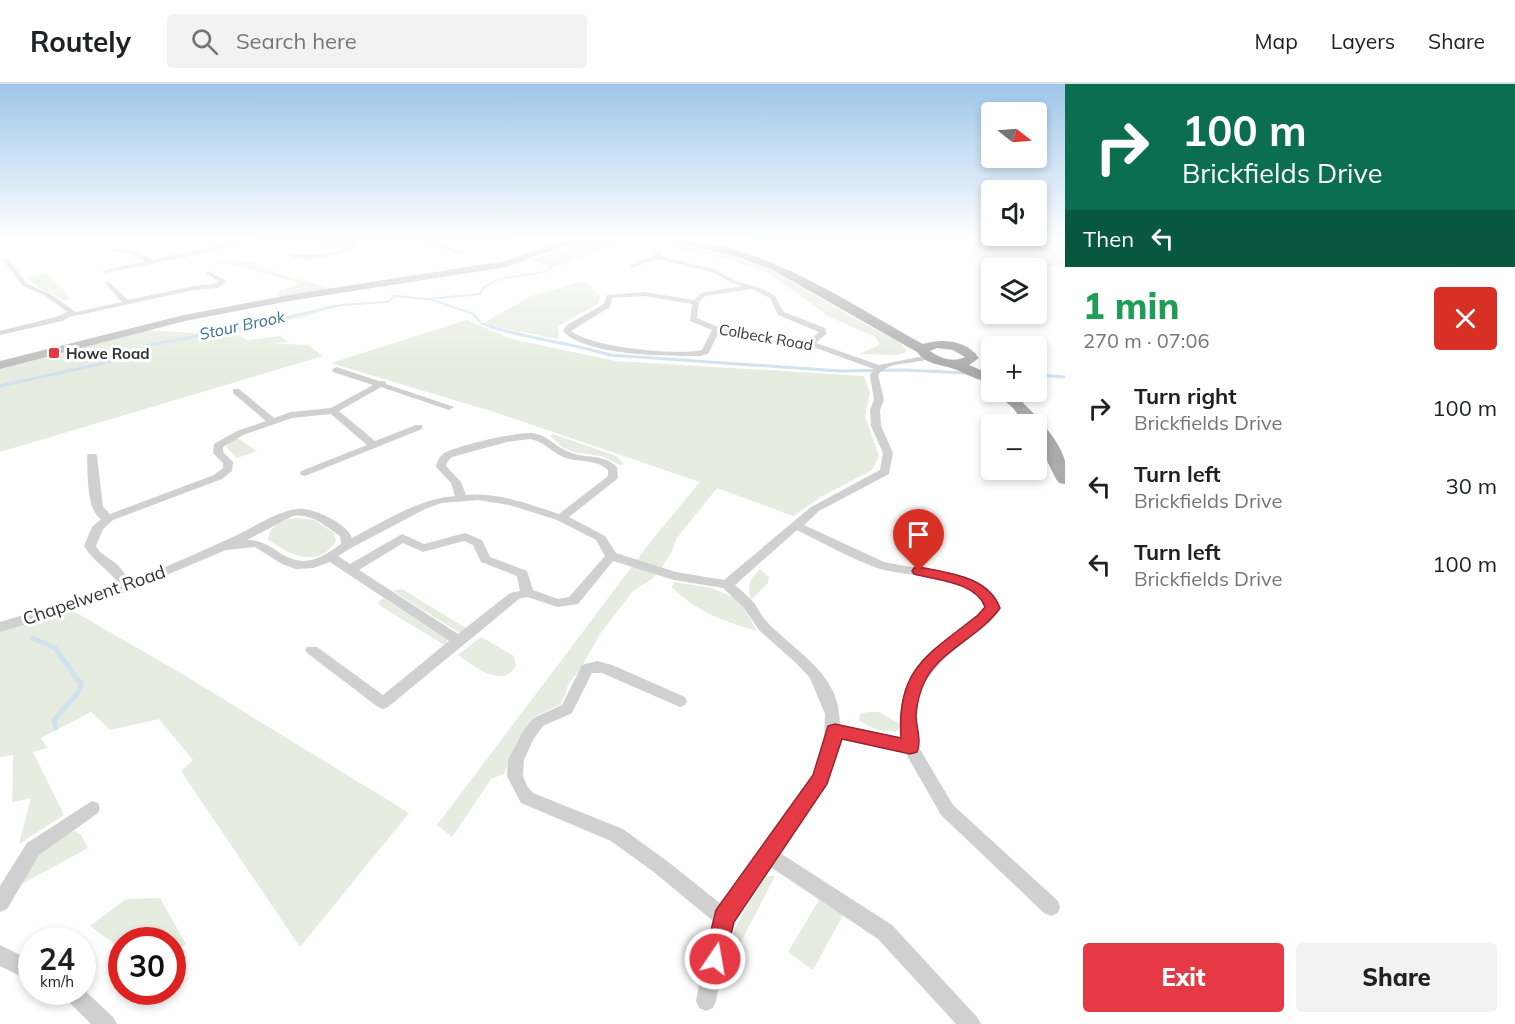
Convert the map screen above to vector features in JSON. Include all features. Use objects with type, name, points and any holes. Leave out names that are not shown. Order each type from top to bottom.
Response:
[{"type":"main road","points":[[807,283],[862,316],[901,335],[925,353],[980,374]]},
{"type":"main road","points":[[901,335],[964,350],[970,354],[980,374]]},
{"type":"main road","points":[[925,353],[936,344]]},
{"type":"main road","points":[[1014,402],[1026,414]]},
{"type":"main road","points":[[1047,442],[1065,479]]},
{"type":"street","points":[[23,283],[69,309],[72,312],[71,315]]},
{"type":"street","points":[[0,333],[194,288],[217,286],[221,283]]},
{"type":"street","points":[[0,365],[184,318],[386,283]]},
{"type":"street","points":[[737,283],[773,297],[781,313],[822,330],[823,333],[811,343]]},
{"type":"street","points":[[108,284],[127,303]]},
{"type":"street","points":[[716,329],[705,352],[700,354],[621,350],[575,339],[567,331],[607,305],[609,296],[645,294],[696,302],[703,294],[752,287]]},
{"type":"street","name":"Colbeck Road","points":[[696,302],[693,320],[716,329],[811,343],[877,371]]},
{"type":"street","points":[[728,585],[815,509],[885,472],[888,453],[876,426],[875,410],[879,400],[877,371],[925,353]]},
{"type":"street","points":[[336,370],[382,383],[448,407]]},
{"type":"street","points":[[128,587],[114,568],[96,555],[90,546],[98,527],[109,518],[218,477],[228,470],[228,462],[218,453],[218,446],[240,433],[305,412],[333,411],[382,383]]},
{"type":"street","points":[[236,391],[272,421]]},
{"type":"street","points":[[333,411],[373,445]]},
{"type":"street","points":[[305,473],[418,427]]},
{"type":"street","points":[[461,497],[456,482],[441,467],[442,461],[448,455],[519,436],[538,437],[565,455],[597,459],[608,463],[613,468],[613,477],[561,518]]},
{"type":"street","points":[[92,456],[97,507],[101,514],[109,518]]},
{"type":"street","points":[[257,538],[290,565],[313,565],[423,506],[461,497],[495,499],[561,518],[601,538],[610,556],[674,576],[728,585],[750,607],[765,629],[796,653],[821,683],[830,702],[835,731],[831,751],[821,778],[723,918],[706,1000]]},
{"type":"street","name":"Chapelwent Road","points":[[0,627],[68,608],[128,587],[219,547],[257,538],[287,515],[300,512],[310,513],[346,535],[347,545]]},
{"type":"street","points":[[797,526],[872,562],[956,579],[976,588],[989,598],[992,608],[984,619],[934,659],[920,674],[911,693],[908,716],[910,747],[947,810],[1051,907]]},
{"type":"street","points":[[351,569],[402,538],[423,548],[465,537],[478,543],[485,560],[523,574],[527,593]]},
{"type":"street","points":[[312,650],[382,703],[515,596],[527,593],[558,603],[573,601],[610,556]]},
{"type":"street","points":[[331,557],[458,641]]},
{"type":"street","points":[[680,701],[607,669],[597,666],[587,669],[567,709],[538,722],[532,730],[516,760],[514,776],[527,798],[617,835],[661,867],[723,918]]},
{"type":"street","points":[[835,731],[910,747]]},
{"type":"street","points":[[0,903],[33,849],[92,808]]},
{"type":"street","points":[[768,855],[885,932],[970,1024]]},
{"type":"street","points":[[0,955],[18,965]]},
{"type":"street","points":[[86,1005],[106,1024]]},
{"type":"shaded area","points":[[34,283],[57,283],[70,299],[65,300],[41,289]]},
{"type":"shaded area","points":[[300,283],[312,283],[334,289],[281,297],[276,293]]},
{"type":"shaded area","points":[[583,283],[591,285],[595,293],[600,296],[598,304],[558,326],[557,339],[482,324],[531,296]]},
{"type":"shaded area","points":[[782,283],[794,283],[900,342],[907,352],[896,355],[859,354],[877,346],[879,343],[875,337],[826,314]]},
{"type":"shaded area","points":[[335,304],[336,307],[299,318],[233,332],[248,340],[280,336],[289,342],[267,343],[308,345],[323,356],[0,452],[0,369],[143,330],[195,333],[272,321]]},
{"type":"shaded area","points":[[467,320],[511,339],[616,361],[864,376],[870,393],[865,416],[879,456],[872,470],[821,497],[793,516],[717,488],[676,539],[663,566],[652,579],[633,591],[600,634],[579,671],[568,684],[561,704],[533,717],[518,740],[504,774],[491,779],[452,837],[437,825],[652,540],[700,482],[494,412],[331,363]]},
{"type":"shaded area","points":[[553,434],[616,456],[624,464],[620,465],[601,456],[573,452],[562,447],[550,436]]},
{"type":"shaded area","points":[[237,438],[257,451],[237,458],[227,448],[228,443]]},
{"type":"shaded area","points":[[296,518],[314,520],[334,533],[336,541],[329,550],[321,555],[304,557],[285,550],[268,539],[271,530],[278,524]]},
{"type":"shaded area","points":[[760,569],[769,577],[768,583],[751,600],[750,583]]},
{"type":"shaded area","points":[[674,582],[712,588],[735,598],[757,631],[733,624],[690,603],[672,587]]},
{"type":"shaded area","points":[[402,589],[469,630],[463,635],[393,591]]},
{"type":"shaded area","points":[[383,598],[447,640],[446,646],[382,607],[378,603]]},
{"type":"shaded area","points":[[68,608],[184,675],[409,813],[300,947],[181,771],[193,760],[159,719],[110,730],[91,712],[41,738],[47,748],[33,752],[64,815],[19,844],[31,798],[12,802],[13,755],[0,757],[0,627]]},
{"type":"shaded area","points":[[481,637],[514,656],[516,665],[510,672],[504,676],[496,676],[458,655]]},
{"type":"shaded area","points":[[879,712],[900,724],[898,731],[878,730],[859,720],[860,714]]},
{"type":"shaded area","points":[[75,831],[81,835],[88,848],[20,885],[36,859],[49,844]]},
{"type":"shaded area","points":[[767,876],[775,876],[713,996],[727,946],[747,906]]},
{"type":"shaded area","points":[[160,898],[176,927],[108,927],[108,939],[96,930],[96,927],[90,926],[126,899]]},
{"type":"shaded area","points":[[819,900],[843,915],[813,970],[788,952]]},
{"type":"waterway","name":"Stour Brook","points":[[237,328],[341,305],[387,302],[395,296],[428,299],[480,294],[483,288],[492,283]]},
{"type":"waterway","points":[[430,299],[473,314],[482,324],[496,328]]},
{"type":"waterway","name":"Stour Brook","points":[[0,386],[109,362],[133,354],[149,345],[245,327]]},
{"type":"waterway","points":[[491,327],[610,355],[839,371],[903,370],[968,373]]},
{"type":"waterway","points":[[1047,376],[1065,377]]},
{"type":"waterway","points":[[32,638],[55,648],[81,684],[79,691],[54,720],[56,728]]},
{"type":"place","name":"Howe Road","points":[[54,353]]},
{"type":"route","points":[[715,959],[723,918],[821,778],[831,751],[835,731],[910,747],[908,716],[911,693],[920,674],[934,659],[984,619],[992,608],[989,598],[976,588],[956,579],[919,571]]}]
